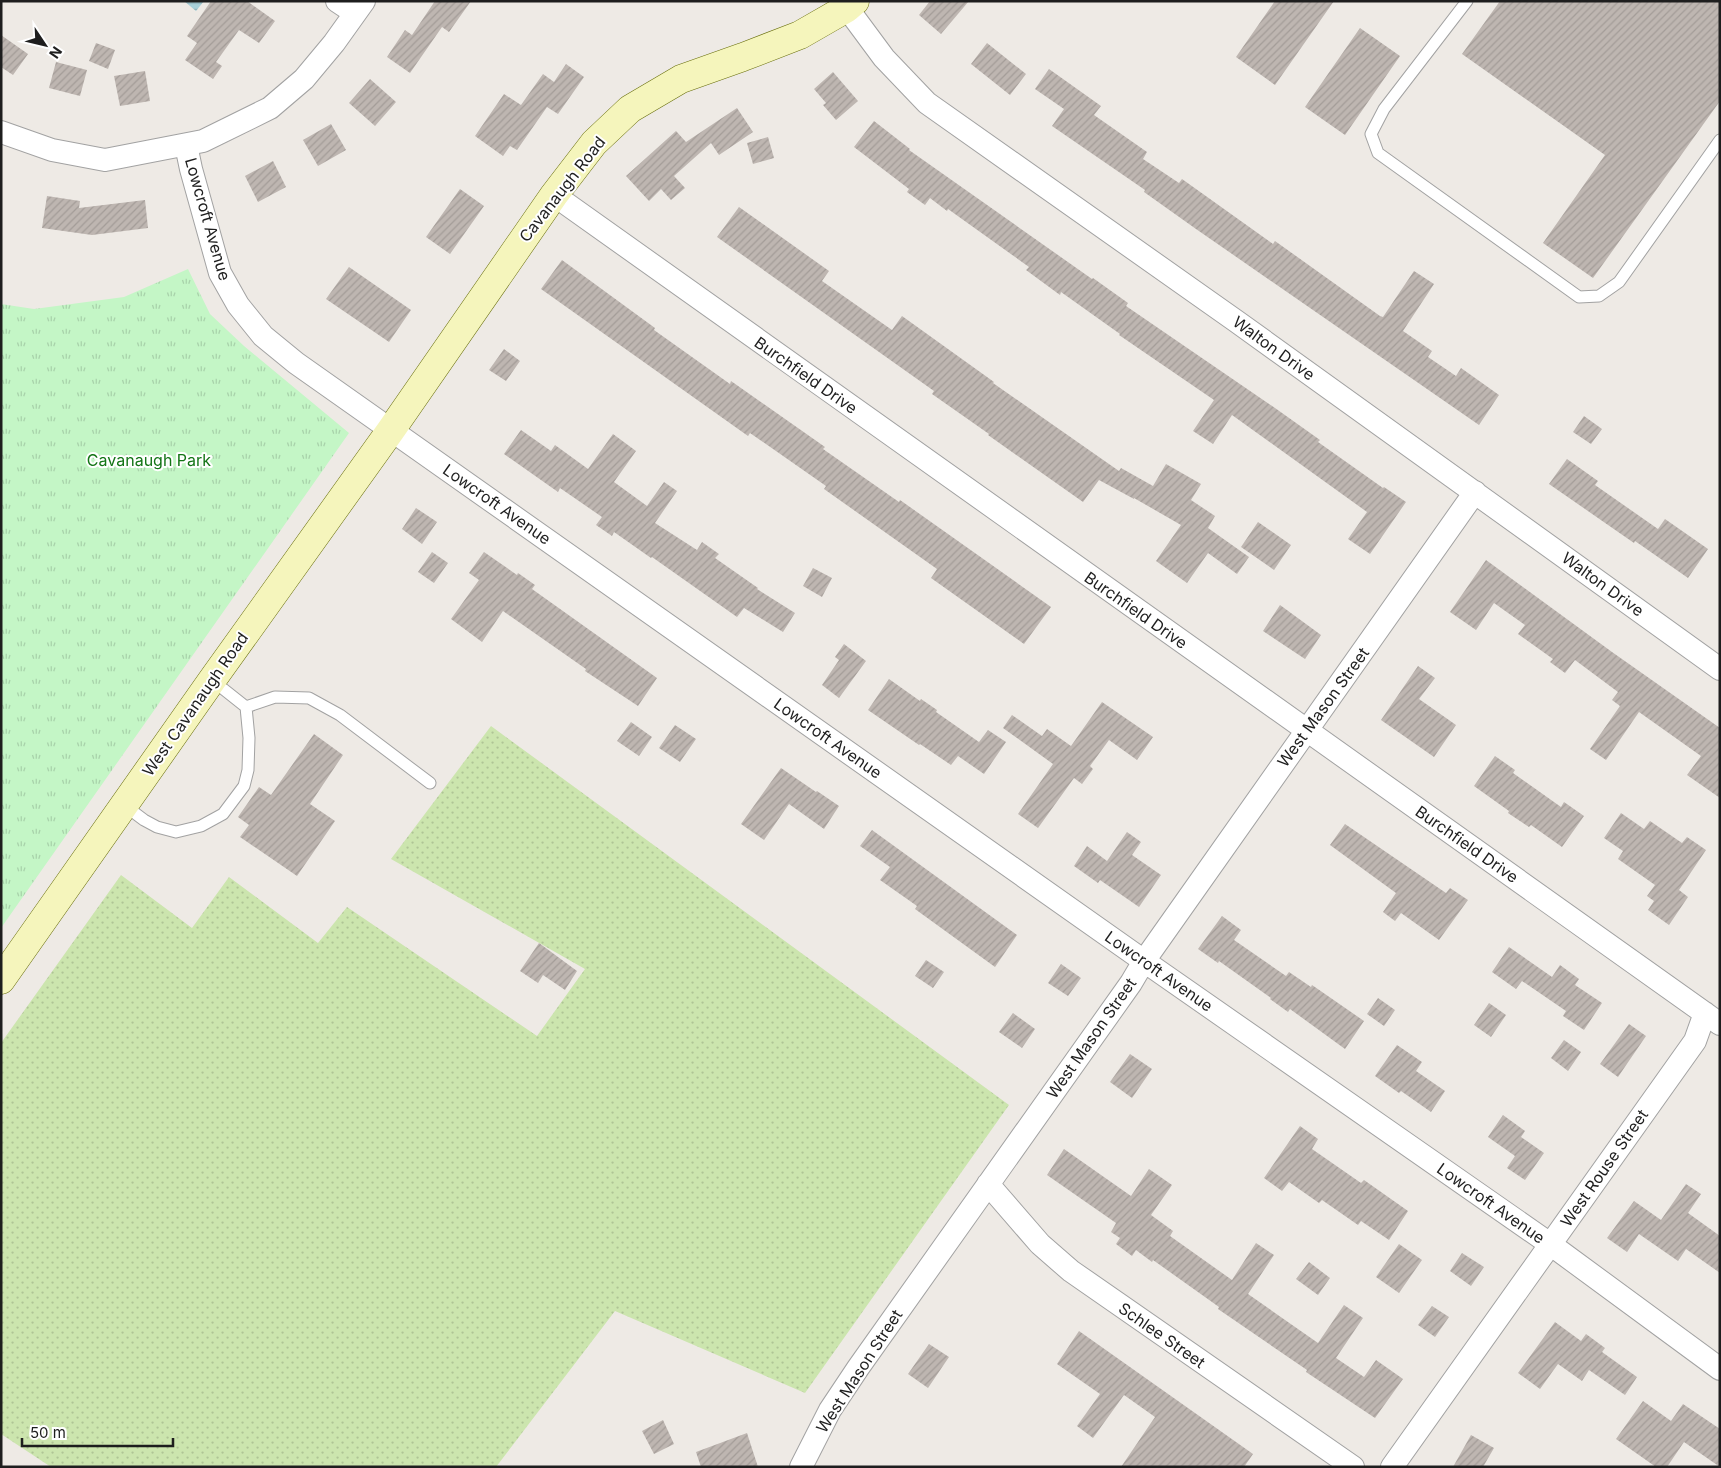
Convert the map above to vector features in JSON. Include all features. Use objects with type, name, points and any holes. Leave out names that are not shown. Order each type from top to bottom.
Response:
[{"type":"street","name":"Cavanaugh Road","points":[[391,430],[554,196],[594,143],[630,110],[681,78],[743,58],[800,35],[851,4]]},
{"type":"street","name":"Walton Drive","points":[[851,4],[884,58],[927,103],[1236,321],[1720,669]]},
{"type":"street","points":[[186,145],[203,141],[270,108],[304,79],[352,5]]},
{"type":"street","name":"Lowcroft Avenue","points":[[1,132],[52,150],[106,160],[186,145],[220,273],[238,305],[263,336],[289,358],[1144,961],[1550,1244],[1720,1369]]},
{"type":"street","name":"Burchfield Drive","points":[[554,196],[1712,1018]]},
{"type":"street","name":"West Cavanaugh Road","points":[[1,980],[391,430]]},
{"type":"street","name":"West Mason Street","points":[[801,1467],[830,1410],[1475,492]]},
{"type":"street","name":"West Rouse Street","points":[[1392,1467],[1712,1018]]},
{"type":"street","name":"Schlee Street","points":[[988,1184],[1040,1244],[1071,1271],[1353,1467]]},
{"type":"lane","points":[[1451,1],[1464,5],[1384,109],[1371,134],[1378,153],[1579,297],[1599,296],[1619,282],[1720,140]]},
{"type":"lane","points":[[124,805],[144,820],[176,832],[202,826],[223,814],[244,786],[248,770],[249,738],[246,706],[212,680]]},
{"type":"lane","points":[[246,706],[275,697],[309,698],[340,715],[430,784]]},
{"type":"green space","name":"Cavanaugh Park","points":[[188,269],[210,314],[244,346],[349,433],[1,928],[1,304],[34,309],[124,297]]},
{"type":"green space","points":[[491,726],[1009,1105],[805,1393],[615,1311],[496,1467],[51,1467],[1,1434],[1,1043],[121,875],[192,928],[229,877],[318,943],[347,907],[537,1036],[585,969],[391,859]]},
{"type":"water","points":[[184,1],[204,1],[196,11]]},
{"type":"building","points":[[211,1],[247,1],[275,21],[259,43],[239,30],[216,62],[222,66],[213,79],[185,60],[197,43],[187,36]]},
{"type":"building","points":[[435,1],[471,1],[449,32],[442,27],[410,73],[387,57],[405,30],[412,35]]},
{"type":"building","points":[[930,1],[969,1],[941,34],[919,15]]},
{"type":"building","points":[[1275,1],[1334,1],[1275,85],[1236,57]]},
{"type":"building","points":[[1500,1],[1720,1],[1720,101],[1593,278],[1543,243],[1605,155],[1462,54]]},
{"type":"building","points":[[1360,28],[1400,56],[1345,135],[1305,107]]},
{"type":"building","points":[[1,35],[28,54],[13,75],[1,67]]},
{"type":"building","points":[[96,43],[115,50],[108,69],[89,61]]},
{"type":"building","points":[[987,43],[1026,74],[1010,95],[971,64]]},
{"type":"building","points":[[56,62],[87,70],[80,96],[49,88]]},
{"type":"building","points":[[566,64],[584,77],[558,114],[547,107],[517,150],[510,146],[503,156],[475,136],[504,94],[521,105],[543,74],[554,82]]},
{"type":"building","points":[[1049,69],[1101,106],[1094,115],[1147,152],[1143,159],[1179,183],[1182,179],[1273,244],[1275,241],[1380,316],[1383,317],[1414,271],[1434,284],[1403,331],[1432,351],[1428,357],[1456,376],[1461,368],[1499,395],[1479,425],[1196,229],[1144,192],[1145,190],[1052,126],[1064,109],[1035,89]]},
{"type":"building","points":[[145,71],[150,101],[120,106],[114,76]]},
{"type":"building","points":[[833,72],[858,101],[836,120],[823,105],[826,103],[814,89]]},
{"type":"building","points":[[370,79],[396,102],[375,126],[349,103]]},
{"type":"building","points":[[737,108],[753,132],[719,155],[711,143],[674,176],[685,188],[671,200],[661,189],[649,201],[626,176],[676,131],[686,142]]},
{"type":"building","points":[[874,121],[909,150],[1128,303],[1126,306],[1275,408],[1320,440],[1318,442],[1406,502],[1370,554],[1348,539],[1367,512],[1232,415],[1213,444],[1193,431],[1214,400],[1119,335],[1061,292],[1060,295],[1026,270],[1029,267],[948,209],[947,211],[930,198],[925,205],[907,192],[909,189],[854,147]]},
{"type":"building","points":[[331,124],[346,150],[318,166],[303,140]]},
{"type":"building","points":[[768,137],[774,158],[753,164],[747,143]]},
{"type":"building","points":[[273,161],[286,187],[258,202],[245,176]]},
{"type":"building","points":[[460,189],[484,206],[450,254],[426,237]]},
{"type":"building","points":[[47,196],[80,201],[79,208],[145,200],[148,228],[92,235],[42,228]]},
{"type":"building","points":[[739,207],[829,271],[822,281],[892,330],[902,316],[993,383],[1119,471],[1121,468],[1153,486],[1166,464],[1201,484],[1191,500],[1215,516],[1208,528],[1249,557],[1237,574],[1208,553],[1187,583],[1156,561],[1181,525],[1099,480],[1083,502],[988,435],[932,394],[934,391],[717,237]]},
{"type":"building","points":[[562,260],[655,328],[654,330],[730,384],[731,381],[825,447],[823,449],[899,502],[900,500],[1051,607],[1024,644],[931,578],[937,569],[824,489],[826,486],[750,433],[748,436],[541,289]]},
{"type":"building","points":[[349,267],[411,310],[389,342],[326,299]]},
{"type":"building","points":[[504,349],[520,361],[506,381],[489,370]]},
{"type":"building","points":[[1584,416],[1602,429],[1591,444],[1573,432]]},
{"type":"building","points":[[521,430],[551,451],[555,445],[588,469],[613,434],[636,451],[614,482],[647,506],[664,482],[677,491],[655,523],[697,550],[702,542],[719,554],[715,558],[757,589],[795,613],[783,632],[744,608],[737,617],[614,532],[612,536],[596,525],[602,517],[560,488],[558,492],[504,454]]},
{"type":"building","points":[[1567,459],[1598,481],[1595,485],[1658,529],[1665,519],[1708,549],[1688,578],[1549,484]]},
{"type":"building","points":[[416,508],[437,522],[422,544],[402,529]]},
{"type":"building","points":[[1258,522],[1291,545],[1274,570],[1241,547]]},
{"type":"building","points":[[432,552],[448,563],[434,583],[418,572]]},
{"type":"building","points":[[484,552],[535,585],[532,589],[657,678],[638,706],[585,671],[586,669],[503,611],[482,642],[451,619],[479,580],[469,573]]},
{"type":"building","points":[[1486,560],[1720,728],[1720,798],[1687,775],[1701,756],[1639,712],[1606,760],[1590,749],[1620,706],[1612,700],[1618,692],[1575,660],[1565,673],[1550,662],[1553,659],[1518,634],[1525,625],[1494,603],[1476,630],[1450,612]]},
{"type":"building","points":[[813,568],[832,578],[822,597],[803,586]]},
{"type":"building","points":[[1280,605],[1321,635],[1305,659],[1263,631]]},
{"type":"building","points":[[844,644],[866,661],[839,698],[822,685],[839,660],[835,657]]},
{"type":"building","points":[[1418,666],[1435,678],[1419,699],[1456,725],[1434,757],[1381,720]]},
{"type":"building","points":[[889,679],[920,701],[921,699],[937,710],[936,712],[979,742],[988,730],[1006,742],[984,774],[958,756],[951,765],[868,710]]},
{"type":"building","points":[[1102,702],[1153,737],[1137,760],[1109,740],[1090,766],[1093,769],[1082,784],[1074,778],[1038,828],[1018,814],[1053,764],[1003,728],[1012,715],[1042,736],[1047,729],[1071,746]]},
{"type":"building","points":[[631,722],[652,737],[639,756],[617,741]]},
{"type":"building","points":[[675,725],[696,739],[680,762],[659,748]]},
{"type":"building","points":[[314,734],[343,755],[310,804],[335,821],[297,876],[240,837],[249,825],[238,817],[259,787],[271,795]]},
{"type":"building","points":[[1495,756],[1515,770],[1513,773],[1561,807],[1564,802],[1584,816],[1562,847],[1531,825],[1529,827],[1508,813],[1509,811],[1474,786]]},
{"type":"building","points":[[781,768],[839,806],[824,829],[789,804],[764,840],[741,824]]},
{"type":"building","points":[[1621,813],[1644,829],[1650,821],[1682,843],[1687,837],[1706,850],[1679,890],[1688,897],[1669,925],[1648,910],[1654,901],[1647,896],[1655,885],[1618,859],[1623,851],[1604,838]]},
{"type":"building","points":[[1345,824],[1446,893],[1450,888],[1468,900],[1439,940],[1401,913],[1395,921],[1383,912],[1396,893],[1330,845]]},
{"type":"building","points":[[872,830],[1017,935],[995,967],[915,909],[917,906],[880,880],[890,867],[860,846]]},
{"type":"building","points":[[1127,832],[1141,842],[1132,855],[1161,875],[1139,907],[1100,880],[1098,883],[1074,866],[1087,846],[1107,861]]},
{"type":"building","points":[[1222,916],[1241,930],[1234,940],[1286,976],[1289,972],[1311,987],[1312,985],[1364,1021],[1345,1049],[1290,1009],[1288,1012],[1219,961],[1218,963],[1198,949]]},
{"type":"building","points":[[539,943],[577,971],[565,990],[543,975],[538,983],[520,971]]},
{"type":"building","points":[[1509,947],[1552,977],[1560,965],[1579,979],[1575,985],[1602,1003],[1584,1030],[1563,1016],[1566,1011],[1522,981],[1516,989],[1492,972]]},
{"type":"building","points":[[926,960],[944,972],[933,988],[915,976]]},
{"type":"building","points":[[1061,964],[1081,978],[1068,996],[1048,983]]},
{"type":"building","points":[[1378,998],[1395,1010],[1384,1026],[1367,1014]]},
{"type":"building","points":[[1489,1003],[1506,1015],[1491,1037],[1474,1025]]},
{"type":"building","points":[[1013,1013],[1035,1029],[1022,1048],[999,1032]]},
{"type":"building","points":[[1629,1024],[1646,1036],[1618,1077],[1600,1064]]},
{"type":"building","points":[[1564,1040],[1581,1052],[1568,1071],[1551,1058]]},
{"type":"building","points":[[1397,1045],[1422,1062],[1416,1071],[1445,1091],[1431,1112],[1375,1076]]},
{"type":"building","points":[[1130,1054],[1152,1069],[1132,1098],[1110,1082]]},
{"type":"building","points":[[1503,1115],[1525,1131],[1521,1137],[1544,1153],[1525,1180],[1507,1168],[1515,1156],[1488,1137]]},
{"type":"building","points":[[1300,1126],[1318,1139],[1312,1149],[1361,1183],[1364,1180],[1408,1211],[1389,1240],[1361,1221],[1358,1225],[1322,1200],[1319,1203],[1289,1182],[1282,1191],[1264,1178]]},
{"type":"building","points":[[1064,1149],[1131,1196],[1149,1169],[1172,1185],[1151,1215],[1173,1231],[1170,1236],[1232,1280],[1256,1243],[1274,1255],[1248,1294],[1318,1343],[1344,1305],[1363,1318],[1336,1358],[1364,1377],[1376,1360],[1403,1379],[1375,1418],[1306,1372],[1307,1370],[1218,1309],[1219,1307],[1153,1260],[1152,1262],[1136,1250],[1132,1256],[1116,1244],[1120,1238],[1111,1232],[1116,1223],[1047,1175]]},
{"type":"building","points":[[1686,1184],[1701,1194],[1688,1213],[1720,1236],[1720,1273],[1686,1249],[1678,1261],[1639,1234],[1627,1252],[1607,1238],[1634,1201],[1661,1220]]},
{"type":"building","points":[[1399,1244],[1422,1260],[1399,1293],[1376,1277]]},
{"type":"building","points":[[1462,1253],[1484,1267],[1471,1286],[1450,1271]]},
{"type":"building","points":[[1309,1262],[1330,1278],[1318,1295],[1296,1279]]},
{"type":"building","points":[[1432,1306],[1449,1317],[1435,1337],[1418,1325]]},
{"type":"building","points":[[1555,1322],[1581,1341],[1586,1334],[1605,1348],[1602,1352],[1637,1377],[1625,1395],[1589,1370],[1582,1381],[1558,1364],[1540,1389],[1518,1373]]},
{"type":"building","points":[[1079,1331],[1253,1454],[1244,1467],[1121,1467],[1155,1417],[1124,1395],[1093,1438],[1077,1426],[1100,1394],[1057,1364]]},
{"type":"building","points":[[929,1344],[949,1357],[928,1388],[908,1374]]},
{"type":"building","points":[[1643,1401],[1671,1421],[1683,1404],[1720,1429],[1720,1467],[1684,1442],[1667,1467],[1656,1467],[1616,1439]]},
{"type":"building","points":[[663,1420],[674,1444],[654,1454],[642,1431]]},
{"type":"building","points":[[747,1433],[758,1467],[701,1467],[696,1452]]},
{"type":"building","points":[[1471,1435],[1494,1448],[1483,1467],[1453,1467]]}]
